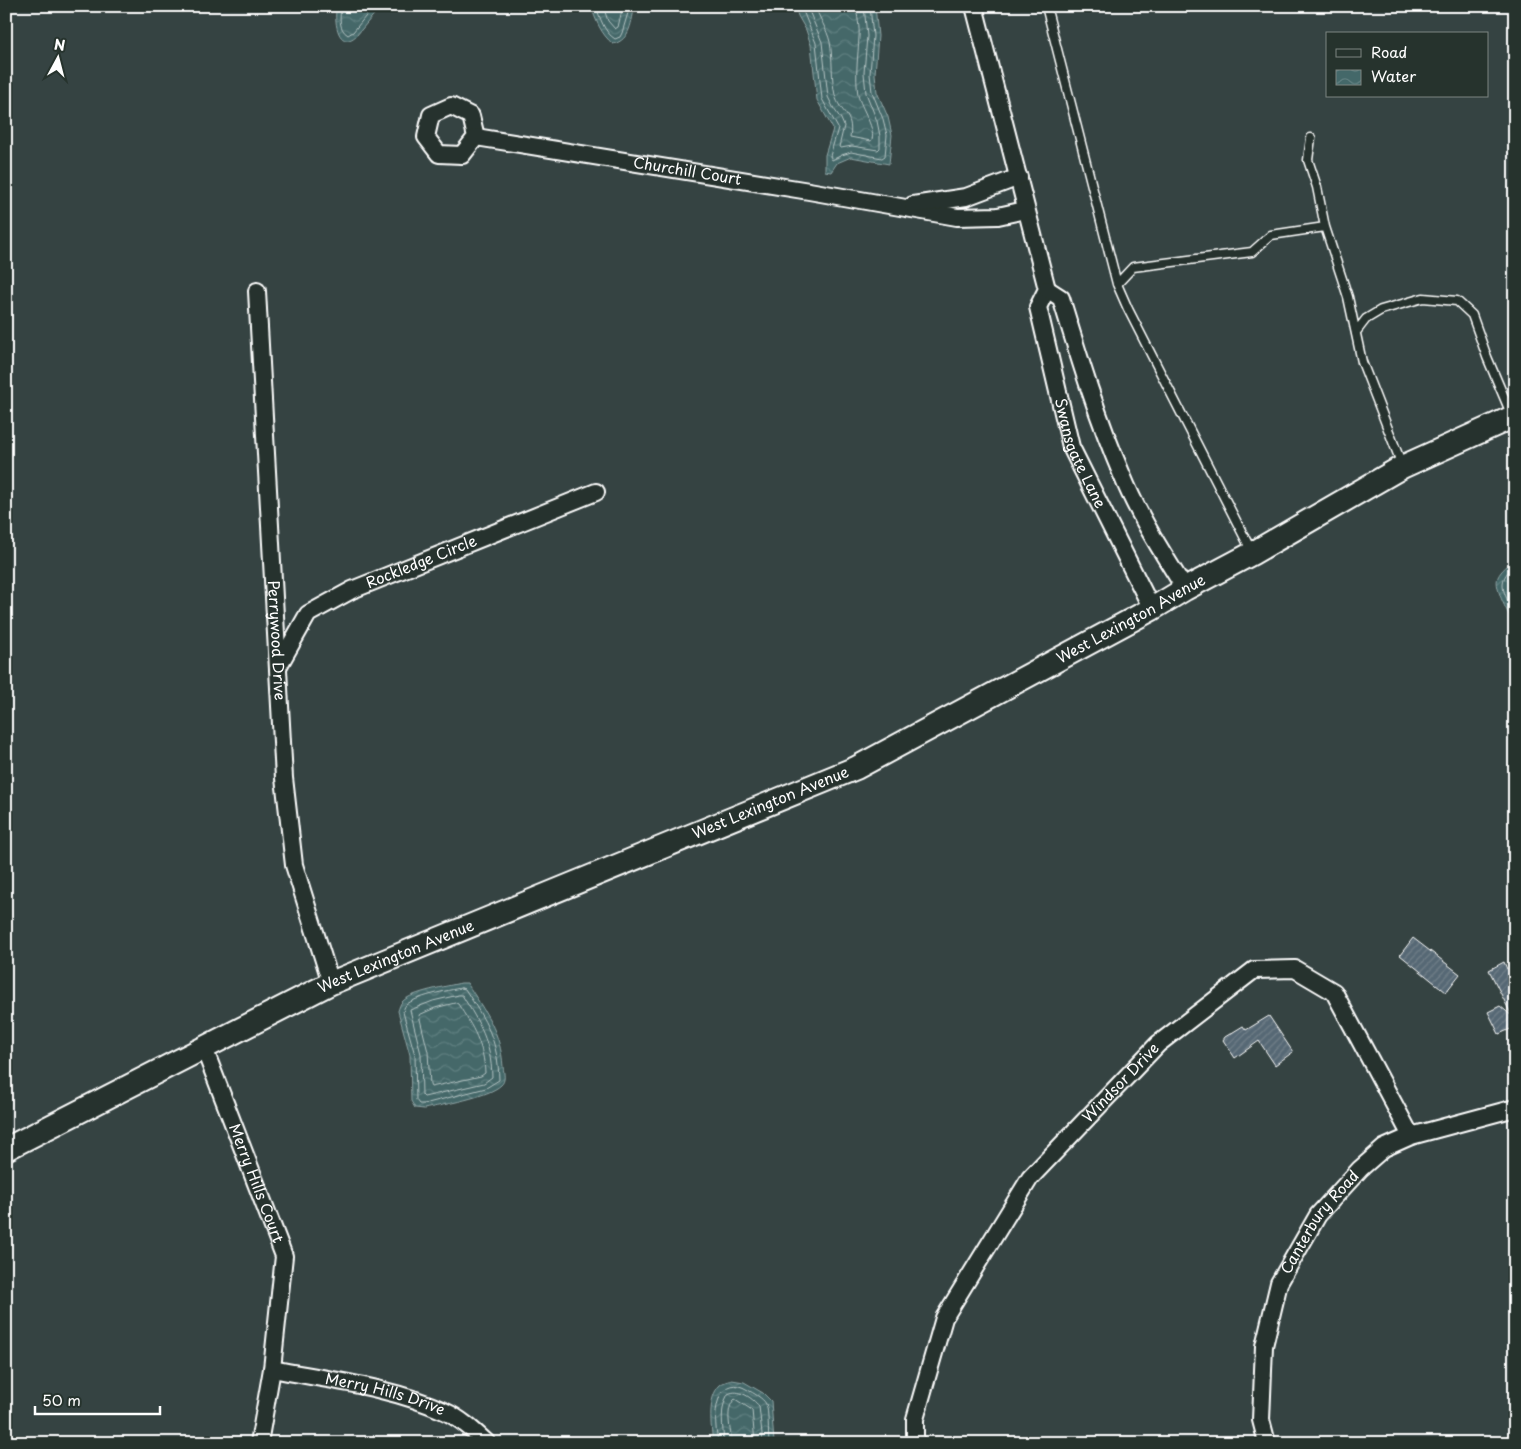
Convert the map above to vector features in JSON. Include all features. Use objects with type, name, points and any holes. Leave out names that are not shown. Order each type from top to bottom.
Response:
[{"type":"street","points":[[974,6],[1046,288]]},
{"type":"street","name":"Churchill Court","points":[[476,137],[776,185],[957,217],[998,216],[1025,210]]},
{"type":"street","name":"Churchill Court","points":[[899,207],[966,197],[1019,177]]},
{"type":"street","name":"Swansgate Lane","points":[[1152,609],[1071,447],[1038,307],[1046,288],[1061,298],[1091,393],[1122,476],[1156,542],[1185,589]]},
{"type":"street","name":"Perrywood Drive","points":[[257,291],[284,778],[294,865],[331,983]]},
{"type":"street","name":"West Lexington Avenue","points":[[6,1149],[331,983],[856,768],[1152,609],[1402,467],[1514,416]]},
{"type":"street","name":"Rockledge Circle","points":[[278,668],[308,614],[352,590],[596,492]]},
{"type":"street","name":"Windsor Drive","points":[[915,1443],[915,1419],[944,1318],[1030,1178],[1158,1044],[1254,970],[1296,969],[1334,992],[1411,1136]]},
{"type":"street","name":"Merry Hills Court","points":[[204,1048],[284,1256],[272,1370],[259,1443]]},
{"type":"street","name":"Canterbury Road","points":[[1267,1443],[1261,1420],[1264,1346],[1280,1283],[1318,1215],[1360,1169],[1384,1148],[1411,1136],[1515,1108]]},
{"type":"street","name":"Merry Hills Drive","points":[[272,1370],[402,1395],[445,1411],[474,1431],[487,1443]]},
{"type":"lane","points":[[1046,6],[1117,284],[1253,553]]},
{"type":"lane","points":[[1311,138],[1308,160],[1317,187],[1325,227],[1348,297],[1362,362],[1402,467]]},
{"type":"lane","points":[[1117,284],[1133,267],[1252,252],[1271,235],[1325,227]]},
{"type":"lane","points":[[1356,332],[1366,319],[1381,310],[1423,298],[1457,302],[1472,315],[1487,357],[1514,416]]},
{"type":"water","points":[[337,6],[381,6],[357,35],[345,40],[338,32]]},
{"type":"water","points":[[591,6],[635,6],[627,34],[619,42],[613,44],[605,36],[599,27]]},
{"type":"water","points":[[795,6],[875,6],[878,36],[875,74],[877,92],[888,117],[892,135],[889,164],[851,157],[837,163],[831,172],[825,171],[825,155],[833,129],[817,100],[811,45]]},
{"type":"water","points":[[1515,560],[1515,626],[1503,602],[1497,582],[1501,572]]},
{"type":"water","points":[[467,983],[491,1023],[502,1055],[504,1081],[495,1089],[476,1097],[424,1109],[415,1108],[411,1101],[410,1055],[398,1011],[403,1001],[414,995]]},
{"type":"water","points":[[732,1380],[744,1382],[763,1393],[771,1401],[774,1443],[713,1443],[711,1412],[713,1397],[720,1385]]},
{"type":"building","points":[[1413,938],[1460,974],[1446,992],[1400,955]]},
{"type":"building","points":[[1504,962],[1515,979],[1515,1027],[1499,1034],[1488,1012],[1500,1006],[1512,1016],[1489,970]]},
{"type":"building","points":[[1269,1016],[1293,1052],[1275,1065],[1259,1041],[1235,1058],[1223,1040],[1225,1037],[1243,1026],[1246,1030]]}]
